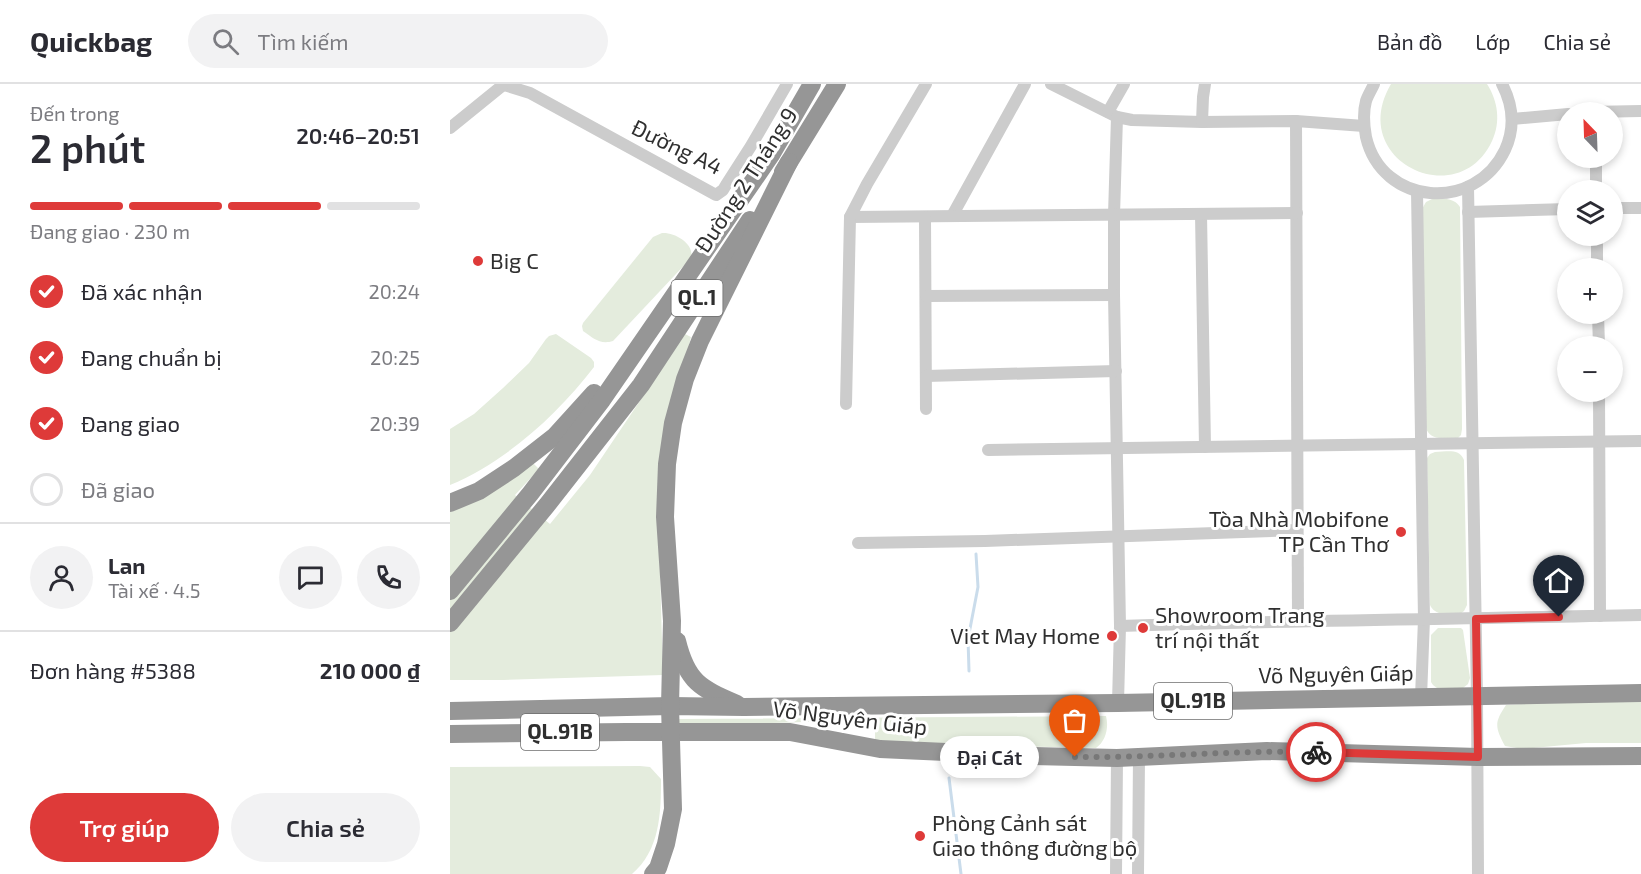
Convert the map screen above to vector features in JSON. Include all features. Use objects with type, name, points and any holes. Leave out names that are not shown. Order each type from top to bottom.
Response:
[{"type":"highway","name":"Đường 2 Tháng 9","points":[[450,591],[530,494],[602,400],[771,154],[812,84]]},
{"type":"highway","name":"Đường 2 Tháng 9","points":[[450,623],[641,385],[789,162],[837,84]]},
{"type":"highway","points":[[653,874],[658,868],[666,844],[673,809],[670,706],[672,621],[665,517],[667,464],[673,423],[685,379],[700,341],[789,162]]},
{"type":"highway","points":[[450,503],[479,491],[514,468],[555,436],[620,366],[676,291]]},
{"type":"highway","points":[[672,621],[682,660],[700,686],[744,707]]},
{"type":"highway","name":"Võ Nguyên Giáp","points":[[744,707],[1118,703],[1641,693]]},
{"type":"highway","name":"QL.91B","points":[[450,711],[670,706],[744,707]]},
{"type":"highway","name":"Võ Nguyên Giáp","points":[[450,734],[790,732],[880,749],[1117,758],[1267,751],[1478,757],[1641,756]]},
{"type":"street","name":"Đường A4","points":[[502,84],[533,89],[716,195],[723,190],[752,146],[787,84]]},
{"type":"street","points":[[450,128],[502,84]]},
{"type":"street","points":[[846,404],[850,217],[926,84]]},
{"type":"street","points":[[952,216],[1025,84]]},
{"type":"street","points":[[1051,84],[1113,115],[1132,120],[1296,121],[1364,126]]},
{"type":"street","points":[[1118,703],[1120,626],[1113,115],[1124,84]]},
{"type":"street","points":[[1202,122],[1205,84]]},
{"type":"street","points":[[1374,84],[1366,101],[1364,126],[1369,147],[1380,166],[1396,182],[1429,194],[1456,192],[1468,187],[1486,176],[1500,160],[1509,140],[1512,119],[1508,96],[1502,84]]},
{"type":"street","points":[[1623,111],[1641,111]]},
{"type":"street","points":[[1512,119],[1557,115]]},
{"type":"street","points":[[1296,121],[1298,620]]},
{"type":"street","points":[[1468,187],[1478,874]]},
{"type":"street","points":[[1416,191],[1424,619],[1421,697]]},
{"type":"street","points":[[1623,208],[1641,208]]},
{"type":"street","points":[[1468,212],[1557,209]]},
{"type":"street","points":[[850,217],[1297,213]]},
{"type":"street","points":[[1201,214],[1205,447]]},
{"type":"street","points":[[925,217],[926,409]]},
{"type":"street","points":[[926,296],[1114,295]]},
{"type":"street","points":[[926,376],[1116,371]]},
{"type":"street","points":[[1599,402],[1599,616]]},
{"type":"street","points":[[988,450],[1641,441]]},
{"type":"street","points":[[858,543],[1297,530]]},
{"type":"street","points":[[1120,626],[1298,620],[1641,615]]},
{"type":"street","points":[[1138,874],[1139,757]]},
{"type":"street","points":[[1116,874],[1117,758]]},
{"type":"green space","points":[[1391,84],[1487,84],[1496,104],[1497,126],[1492,141],[1476,163],[1456,174],[1433,175],[1412,168],[1394,155],[1383,135],[1381,111]]},
{"type":"green space","points":[[1432,199],[1451,200],[1460,207],[1462,429],[1458,438],[1434,437],[1426,428],[1422,209],[1426,202]]},
{"type":"green space","points":[[662,233],[683,240],[690,248],[691,258],[613,341],[600,341],[583,331],[583,323],[653,237]]},
{"type":"green space","points":[[556,334],[591,358],[594,367],[564,402],[530,435],[491,463],[450,485],[450,429],[474,414],[529,363],[549,336]]},
{"type":"green space","points":[[685,334],[691,337],[670,422],[659,538],[663,675],[450,680],[450,512],[465,505],[532,462],[539,469],[515,495],[550,524],[590,475]]},
{"type":"green space","points":[[1435,452],[1456,452],[1464,460],[1467,605],[1459,615],[1438,613],[1430,605],[1427,458]]},
{"type":"green space","points":[[1438,628],[1461,628],[1463,630],[1470,678],[1468,684],[1463,688],[1437,688],[1431,682],[1431,635]]},
{"type":"green space","points":[[1641,700],[1641,743],[1586,743],[1517,748],[1505,746],[1497,725],[1499,716],[1506,705],[1565,701]]},
{"type":"green space","points":[[1106,716],[1106,733],[1096,748],[878,743],[875,741],[875,718],[777,723],[679,724],[679,719]]},
{"type":"green space","points":[[450,767],[650,767],[661,779],[660,805],[653,842],[648,854],[632,874],[450,874]]},
{"type":"waterway","points":[[969,671],[968,639],[978,587],[976,554]]},
{"type":"waterway","points":[[949,778],[961,874]]},
{"type":"way so far","points":[[1075,757],[1117,758],[1267,751],[1316,752]]},
{"type":"place","name":"Big C","points":[[478,261]]},
{"type":"place","name":"Tòa Nhà Mobifone TP Cần Thơ","points":[[1401,532]]},
{"type":"place","name":"Showroom Trang trí nội thất","points":[[1143,628]]},
{"type":"place","name":"Viet May Home","points":[[1112,636]]},
{"type":"place","name":"Đại Cát","points":[[1075,757]]},
{"type":"place","name":"Phòng Cảnh sát Giao thông đường bộ","points":[[920,836]]},
{"type":"route","points":[[1316,752],[1478,757],[1476,619],[1559,617]]}]
